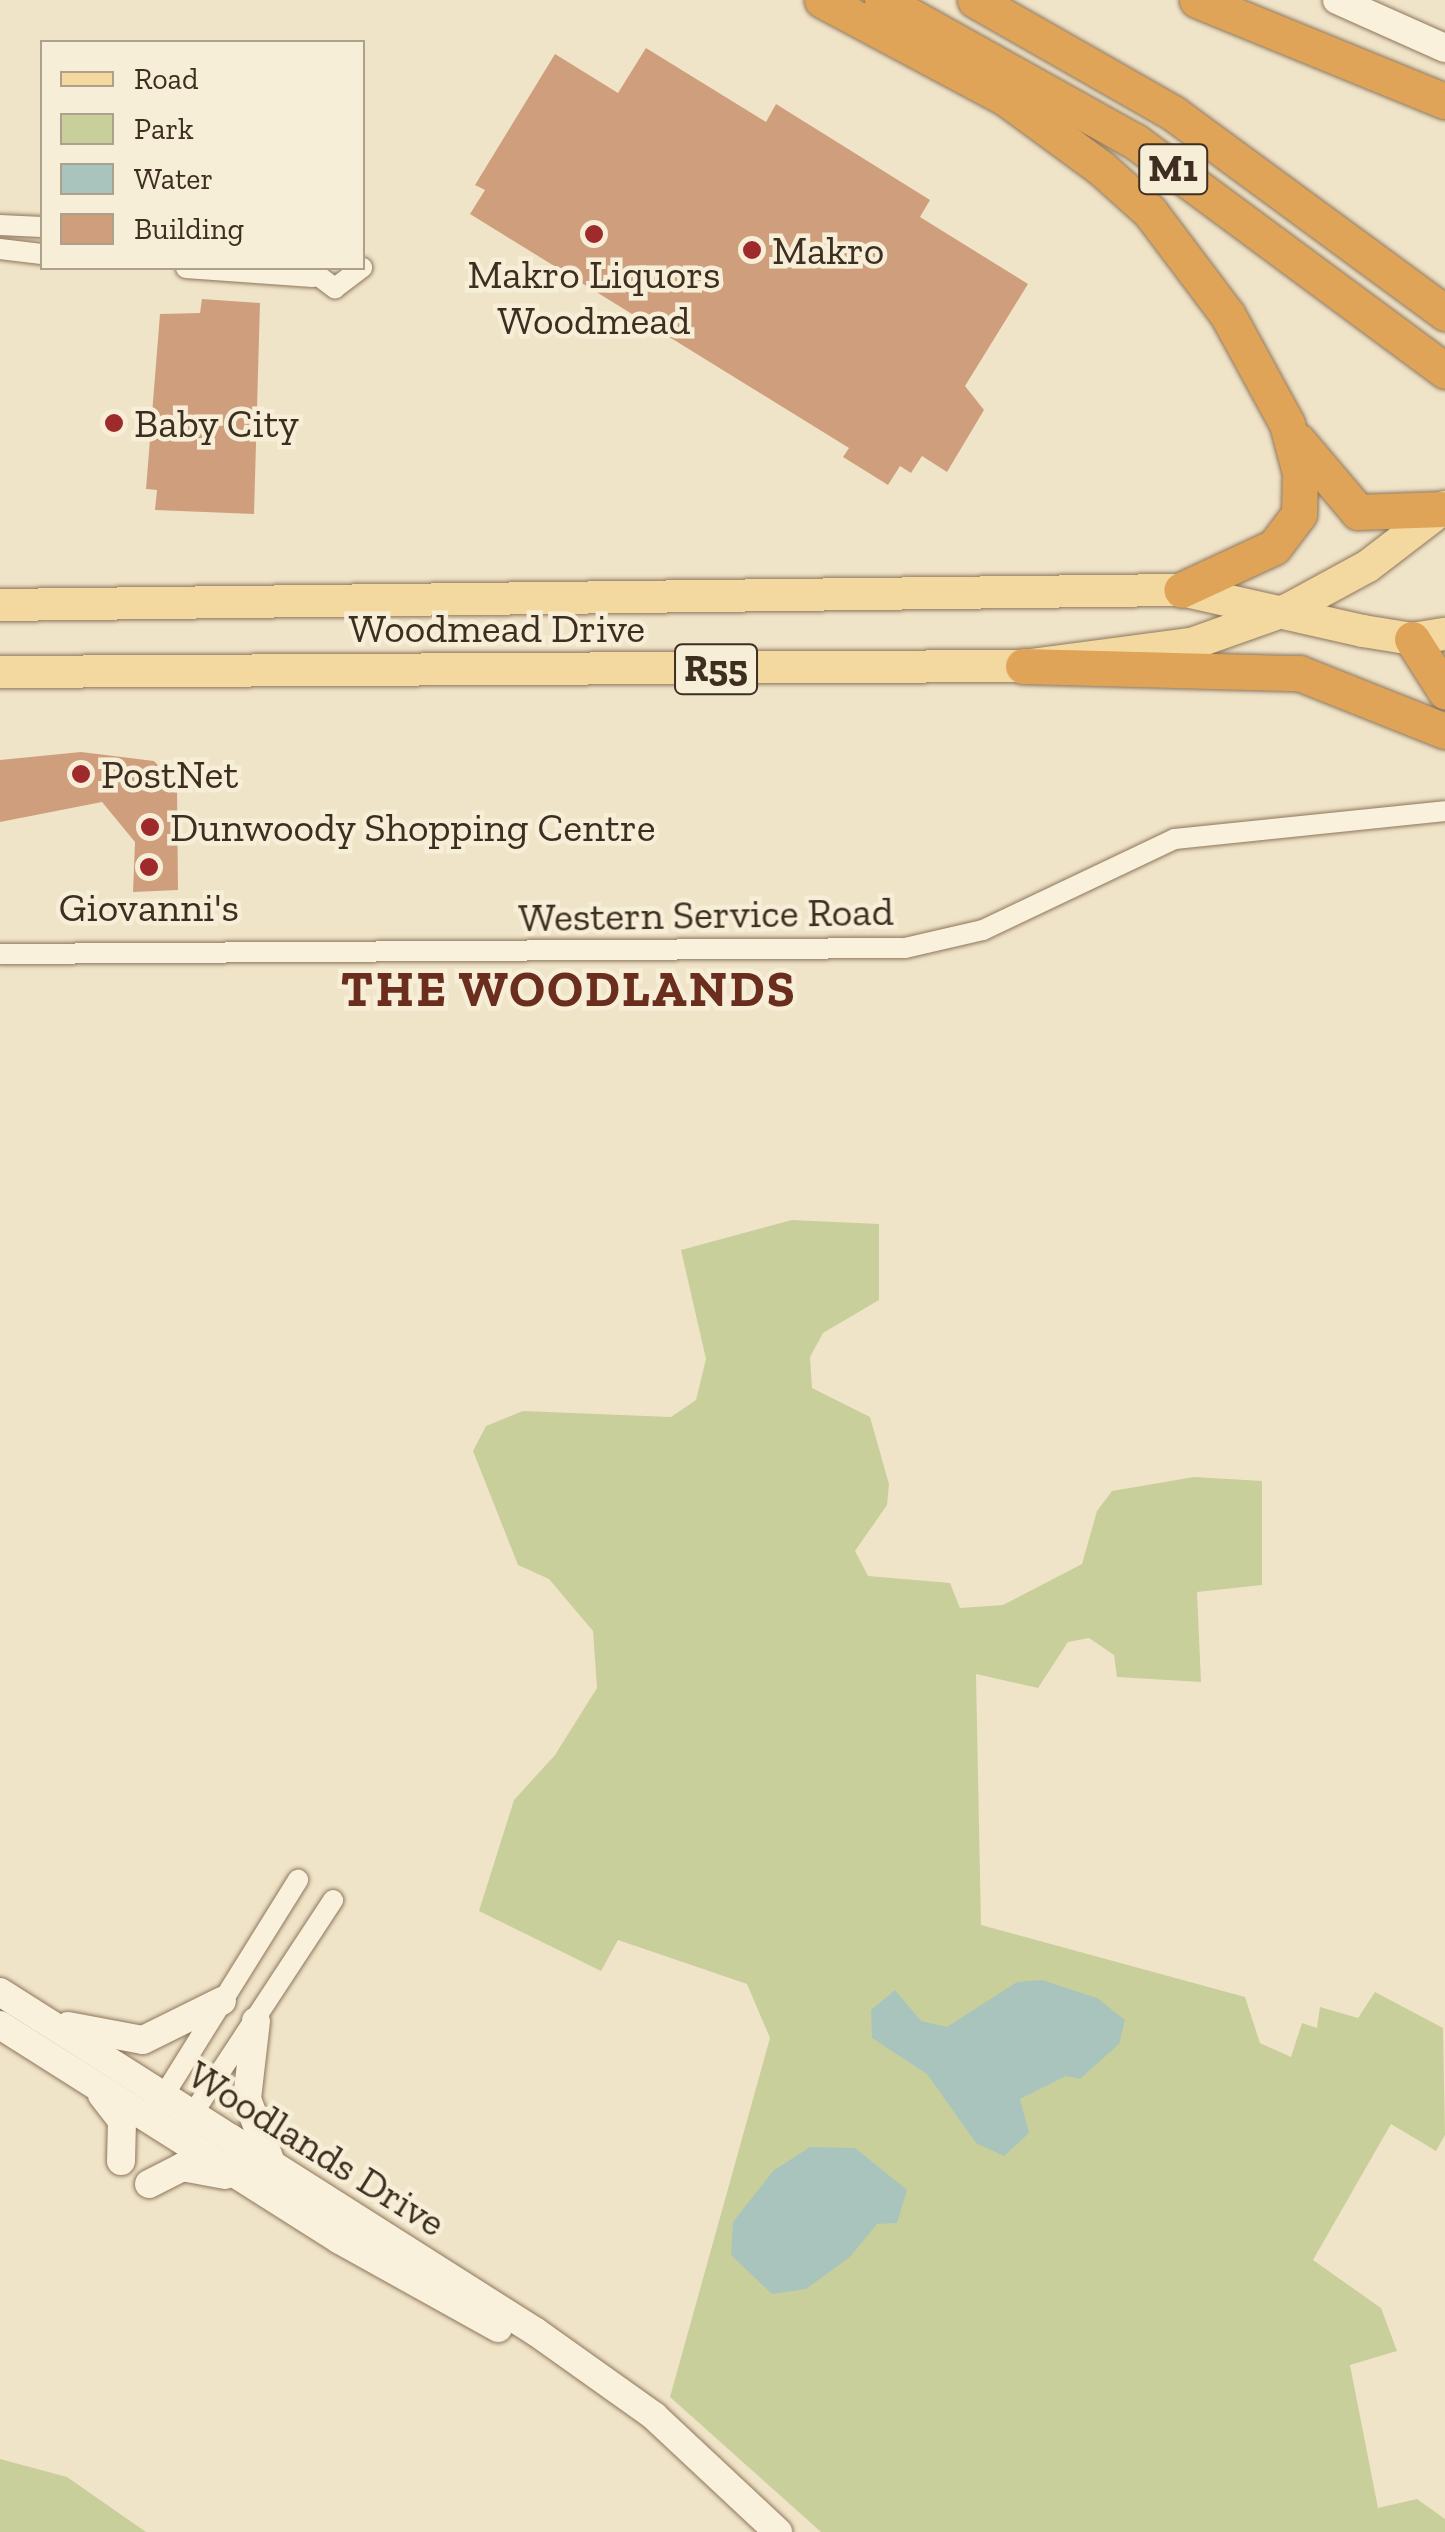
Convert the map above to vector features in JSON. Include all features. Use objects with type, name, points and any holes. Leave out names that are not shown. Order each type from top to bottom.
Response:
[{"type":"highway","points":[[822,0],[1004,97],[1101,168],[1150,212],[1226,314],[1287,424],[1349,507],[1376,516],[1443,508]]},
{"type":"highway","name":"M1","points":[[882,0],[1136,142],[1445,371]]},
{"type":"highway","name":"M1","points":[[975,0],[1173,113],[1445,313]]},
{"type":"highway","points":[[1197,0],[1445,102]]},
{"type":"highway","points":[[1180,590],[1290,535],[1302,496],[1287,424]]},
{"type":"highway","points":[[1428,637],[1445,691]]},
{"type":"highway","points":[[1023,666],[1300,672],[1445,731]]},
{"type":"main road","points":[[1337,0],[1445,48]]},
{"type":"main road","name":"Woodmead Drive","points":[[0,674],[1023,666],[1191,644],[1288,610],[1368,566],[1443,508]]},
{"type":"main road","name":"Woodmead Drive","points":[[10,603],[1180,590],[1428,637]]},
{"type":"main road","name":"Woodlands Drive","points":[[0,1992],[156,2108],[654,2416],[778,2532]]},
{"type":"main road","points":[[25,2008],[128,2041],[171,2031],[222,2000]]},
{"type":"main road","points":[[149,2184],[182,2166],[262,2175],[247,2099],[256,2020]]},
{"type":"main road","name":"Woodlands Drive","points":[[0,2025],[90,2082],[156,2108]]},
{"type":"main road","points":[[90,2082],[122,2120],[120,2161]]},
{"type":"street","points":[[0,225],[40,227]]},
{"type":"street","points":[[0,249],[40,254]]},
{"type":"street","points":[[248,270],[311,272],[345,286],[359,270]]},
{"type":"street","name":"Western Service Road","points":[[0,954],[905,948],[983,930],[1174,839],[1445,811]]},
{"type":"street","name":"Western Service Road","points":[[1389,817],[1445,828]]},
{"type":"street","points":[[156,2108],[298,1880]]},
{"type":"street","points":[[185,2126],[333,1900]]},
{"type":"green space","points":[[792,1220],[879,1224],[879,1300],[823,1333],[810,1357],[812,1388],[870,1417],[889,1484],[887,1505],[855,1551],[868,1576],[950,1583],[960,1608],[1003,1605],[1082,1564],[1097,1511],[1112,1491],[1194,1477],[1262,1481],[1262,1585],[1197,1592],[1201,1682],[1117,1677],[1114,1655],[1089,1638],[1068,1642],[1038,1688],[976,1674],[981,1925],[1245,1997],[1260,2043],[1291,2057],[1302,2023],[1317,2028],[1320,2007],[1358,2018],[1375,1992],[1443,2028],[1445,2135],[1436,2151],[1391,2124],[1313,2260],[1381,2308],[1397,2351],[1350,2365],[1378,2508],[1417,2499],[1445,2519],[1445,2532],[821,2532],[670,2397],[770,2038],[747,1984],[618,1940],[601,1971],[479,1911],[514,1800],[555,1755],[597,1688],[593,1631],[549,1579],[518,1565],[473,1451],[486,1426],[523,1411],[671,1417],[696,1400],[706,1359],[681,1250]]},
{"type":"green space","points":[[0,2459],[67,2477],[146,2532],[0,2532]]},
{"type":"water","points":[[1042,1980],[1097,1998],[1125,2020],[1119,2044],[1080,2079],[1066,2076],[1020,2099],[1029,2133],[1004,2156],[976,2143],[927,2074],[872,2038],[871,2010],[895,1990],[921,2021],[947,2027],[1017,1982]]},
{"type":"water","points":[[810,2147],[855,2148],[907,2190],[897,2223],[877,2224],[850,2257],[806,2289],[772,2294],[731,2255],[733,2222],[773,2171]]},
{"type":"building","name":"Makro","points":[[646,48],[766,122],[776,104],[930,200],[920,217],[1028,284],[965,386],[984,410],[947,472],[922,456],[911,473],[900,466],[888,485],[843,457],[849,448],[470,214],[485,190],[475,185],[555,54],[618,93]]},
{"type":"building","points":[[202,299],[260,303],[254,514],[155,510],[157,490],[146,489],[160,314],[200,313]]},
{"type":"building","name":"Dunwoody Shopping Centre","points":[[81,752],[154,761],[177,786],[178,890],[133,892],[135,842],[102,802],[0,822],[0,760]]},
{"type":"place","name":"Makro Liquors Woodmead","points":[[594,234]]},
{"type":"place","name":"Makro","points":[[752,250]]},
{"type":"place","name":"Baby City","points":[[114,423]]},
{"type":"place","name":"PostNet","points":[[81,774]]},
{"type":"place","name":"Dunwoody Shopping Centre","points":[[150,827]]},
{"type":"place","name":"Giovanni's","points":[[149,867]]},
{"type":"district","name":"THE WOODLANDS","points":[[569,990]]}]
